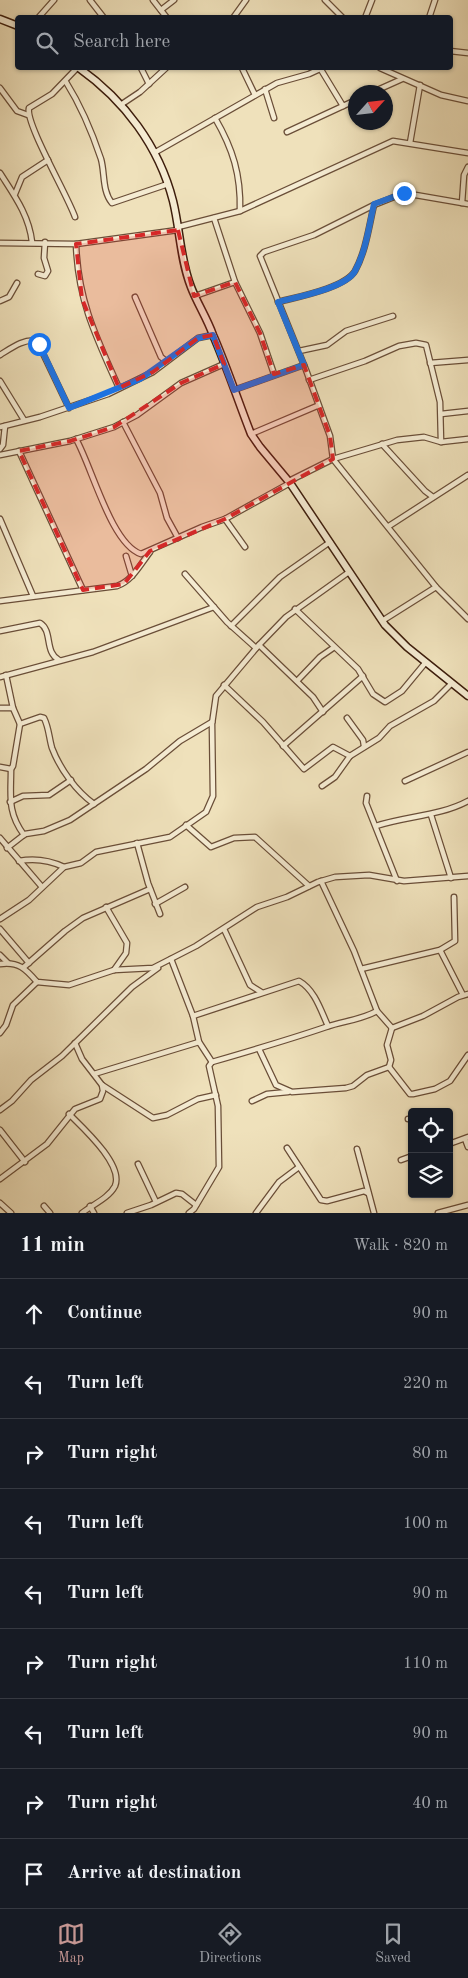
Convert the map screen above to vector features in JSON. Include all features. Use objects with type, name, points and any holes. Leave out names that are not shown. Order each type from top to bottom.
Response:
[{"type":"street","points":[[41,15],[54,0]]},
{"type":"street","points":[[90,0],[102,15]]},
{"type":"street","points":[[153,0],[165,15]]},
{"type":"street","points":[[161,10],[174,0]]},
{"type":"street","points":[[235,15],[246,0]]},
{"type":"street","points":[[325,0],[341,15]]},
{"type":"street","points":[[366,15],[372,0]]},
{"type":"street","points":[[430,15],[436,0]]},
{"type":"street","points":[[0,19],[15,25]]},
{"type":"street","points":[[453,51],[468,53]]},
{"type":"street","points":[[75,216],[28,115],[29,108],[52,94],[76,70]]},
{"type":"street","points":[[80,70],[122,104],[154,153],[168,184],[185,270],[213,335],[251,434],[290,482],[382,621],[407,647],[468,696]]},
{"type":"street","points":[[142,70],[149,84]]},
{"type":"street","points":[[122,104],[164,70]]},
{"type":"street","points":[[243,70],[255,95]]},
{"type":"street","points":[[154,153],[265,89],[316,70]]},
{"type":"street","points":[[322,70],[343,106]]},
{"type":"street","points":[[384,70],[402,79],[420,84],[441,95],[468,101]]},
{"type":"street","points":[[389,85],[402,79]]},
{"type":"street","points":[[66,82],[91,130],[102,161],[108,197],[112,203],[168,184]]},
{"type":"street","points":[[410,143],[420,84]]},
{"type":"street","points":[[0,88],[17,111],[28,115]]},
{"type":"street","points":[[265,89],[274,118]]},
{"type":"street","points":[[287,132],[348,104]]},
{"type":"street","points":[[215,118],[229,142],[240,181],[240,211]]},
{"type":"street","points":[[0,243],[45,242],[76,244],[178,228],[240,211],[393,141],[468,154]]},
{"type":"street","points":[[15,194],[22,177],[48,160]]},
{"type":"street","points":[[468,167],[464,175],[465,204],[404,193],[374,204],[314,235],[264,252],[260,256],[299,351],[317,406],[330,436],[333,459],[389,526],[436,587],[468,619]]},
{"type":"street","points":[[0,173],[4,183],[15,194],[28,223],[32,242]]},
{"type":"street","points":[[4,183],[18,186]]},
{"type":"street","points":[[278,302],[329,289],[354,273],[364,247],[374,204]]},
{"type":"street","points":[[214,218],[235,282],[260,333],[274,374]]},
{"type":"street","points":[[38,274],[45,276],[48,271],[44,258],[45,242]]},
{"type":"street","points":[[76,244],[82,299],[91,327],[119,388]]},
{"type":"street","points":[[195,296],[235,282]]},
{"type":"street","points":[[0,301],[9,298],[17,283]]},
{"type":"street","points":[[135,298],[161,357],[166,361]]},
{"type":"street","points":[[299,351],[327,345],[346,332],[394,316]]},
{"type":"street","points":[[11,452],[2,447],[3,426],[69,408],[140,379],[198,338],[213,335]]},
{"type":"street","points":[[0,356],[20,344],[33,340],[37,341],[69,408]]},
{"type":"street","points":[[309,380],[365,361],[399,346],[416,343],[426,345],[441,414],[441,442]]},
{"type":"street","points":[[430,363],[468,360]]},
{"type":"street","points":[[0,455],[76,439],[123,422],[161,399],[181,384],[224,364]]},
{"type":"street","points":[[234,390],[274,374],[304,365]]},
{"type":"street","points":[[0,380],[24,420]]},
{"type":"street","points":[[251,434],[317,406]]},
{"type":"street","points":[[441,414],[468,411]]},
{"type":"street","points":[[123,422],[160,493],[167,518],[178,538]]},
{"type":"street","points":[[76,439],[117,530],[141,554],[225,519],[333,459],[382,444],[414,438],[435,438],[441,442],[468,439]]},
{"type":"street","points":[[382,444],[433,497]]},
{"type":"street","points":[[19,450],[83,590]]},
{"type":"street","points":[[389,526],[468,475]]},
{"type":"street","points":[[225,519],[245,547]]},
{"type":"street","points":[[0,520],[33,596]]},
{"type":"street","points":[[231,626],[280,577],[330,542]]},
{"type":"street","points":[[0,601],[124,584],[150,551]]},
{"type":"street","points":[[126,556],[132,576]]},
{"type":"street","points":[[0,920],[29,900],[64,867],[81,863],[96,852],[170,837],[206,812],[213,796],[213,704],[224,685],[257,646],[295,609],[349,572]]},
{"type":"street","points":[[185,574],[231,626],[297,681],[313,697],[323,712]]},
{"type":"street","points":[[382,621],[436,587]]},
{"type":"street","points":[[0,677],[93,652],[214,607]]},
{"type":"street","points":[[295,609],[333,648],[358,669],[373,694],[385,702],[402,691],[426,662]]},
{"type":"street","points":[[0,632],[40,623],[45,629],[50,652],[59,660]]},
{"type":"street","points":[[297,681],[333,648]]},
{"type":"street","points":[[6,675],[13,708],[20,724],[11,769],[10,802],[15,821],[24,835]]},
{"type":"street","points":[[283,746],[363,676]]},
{"type":"street","points":[[322,786],[335,777],[350,756],[390,726],[434,701],[452,683]]},
{"type":"street","points":[[224,685],[263,722],[304,768],[333,747],[350,756]]},
{"type":"street","points":[[0,708],[13,708]]},
{"type":"street","points":[[20,724],[40,717],[44,718],[52,748],[80,793],[94,804]]},
{"type":"street","points":[[347,718],[367,745]]},
{"type":"street","points":[[7,848],[24,835],[70,820],[146,769],[180,741],[212,722]]},
{"type":"street","points":[[406,781],[468,752]]},
{"type":"street","points":[[0,767],[11,769]]},
{"type":"street","points":[[10,802],[23,796],[49,795],[71,780]]},
{"type":"street","points":[[367,796],[366,803],[397,881]]},
{"type":"street","points":[[376,826],[401,818],[431,814],[468,801]]},
{"type":"street","points":[[431,814],[451,878]]},
{"type":"street","points":[[186,825],[211,847],[238,837],[255,837],[309,886]]},
{"type":"street","points":[[0,838],[42,887]]},
{"type":"street","points":[[137,843],[150,889],[160,914]]},
{"type":"street","points":[[19,861],[32,859],[54,862],[64,867]]},
{"type":"street","points":[[0,1110],[12,1101],[31,1080],[75,1043],[132,988],[161,965],[224,929],[256,907],[287,897],[321,881],[335,877],[369,876],[397,881],[468,876]]},
{"type":"street","points":[[321,881],[361,968],[377,1011],[392,1028]]},
{"type":"street","points":[[156,902],[164,901],[185,887]]},
{"type":"street","points":[[24,967],[69,928],[106,907],[150,889]]},
{"type":"street","points":[[361,968],[440,950],[455,941],[454,897]]},
{"type":"street","points":[[106,907],[127,943],[126,953],[114,970]]},
{"type":"street","points":[[224,929],[248,981],[255,990],[261,992]]},
{"type":"street","points":[[0,930],[29,963]]},
{"type":"street","points":[[392,1028],[423,1016],[466,994],[440,950]]},
{"type":"street","points":[[0,955],[8,962],[24,967],[37,982],[79,984],[114,970],[132,971],[161,965]]},
{"type":"street","points":[[170,959],[193,1016],[199,1042],[212,1062]]},
{"type":"street","points":[[0,964],[8,962]]},
{"type":"street","points":[[193,1016],[299,981],[306,985],[314,996],[328,1026]]},
{"type":"street","points":[[0,1033],[14,1005],[37,982]]},
{"type":"street","points":[[189,1213],[219,1167],[218,1106],[209,1073],[209,1066],[212,1062],[259,1049],[328,1026],[352,1022],[377,1011]]},
{"type":"street","points":[[389,1067],[391,1060],[387,1045],[392,1028]]},
{"type":"street","points":[[94,1074],[199,1042]]},
{"type":"street","points":[[75,1043],[82,1059],[102,1085],[153,1118],[167,1115],[198,1099],[216,1095]]},
{"type":"street","points":[[259,1049],[276,1085],[292,1092]]},
{"type":"street","points":[[389,1067],[410,1094],[413,1094],[436,1089],[450,1080],[468,1055]]},
{"type":"street","points":[[252,1101],[267,1094],[346,1088],[353,1086],[368,1074],[389,1067]]},
{"type":"street","points":[[0,1179],[47,1144],[74,1109],[100,1099],[103,1091],[102,1085]]},
{"type":"street","points":[[69,1114],[113,1164],[114,1188],[82,1213]]},
{"type":"street","points":[[0,1130],[25,1162]]},
{"type":"street","points":[[453,1143],[466,1138],[468,1147]]},
{"type":"street","points":[[287,1148],[299,1167],[304,1170],[321,1200],[326,1201],[364,1191],[368,1193]]},
{"type":"street","points":[[357,1148],[374,1213]]},
{"type":"street","points":[[401,1160],[408,1157]]},
{"type":"street","points":[[138,1164],[156,1202]]},
{"type":"street","points":[[256,1213],[279,1182],[299,1167]]},
{"type":"street","points":[[127,1213],[179,1193],[196,1205]]},
{"type":"street","points":[[0,1203],[11,1213]]},
{"type":"street","points":[[438,1213],[468,1205]]},
{"type":"street","points":[[44,1206],[50,1213]]},
{"type":"street","points":[[90,1206],[94,1213]]},
{"type":"street","points":[[461,1207],[462,1213]]},
{"type":"highlighted area","points":[[178,230],[194,296],[235,282],[260,333],[274,374],[304,365],[330,436],[333,459],[225,519],[150,551],[124,584],[83,590],[19,451],[70,441],[114,427],[181,383],[224,364],[213,335],[198,338],[153,372],[119,388],[82,299],[76,244]]},
{"type":"route","points":[[39,344],[69,408],[108,394],[140,379],[153,372],[198,338],[213,335],[234,390],[274,374],[304,365],[278,302],[329,289],[336,283],[346,280],[354,273],[364,247],[374,204],[404,193]]}]
